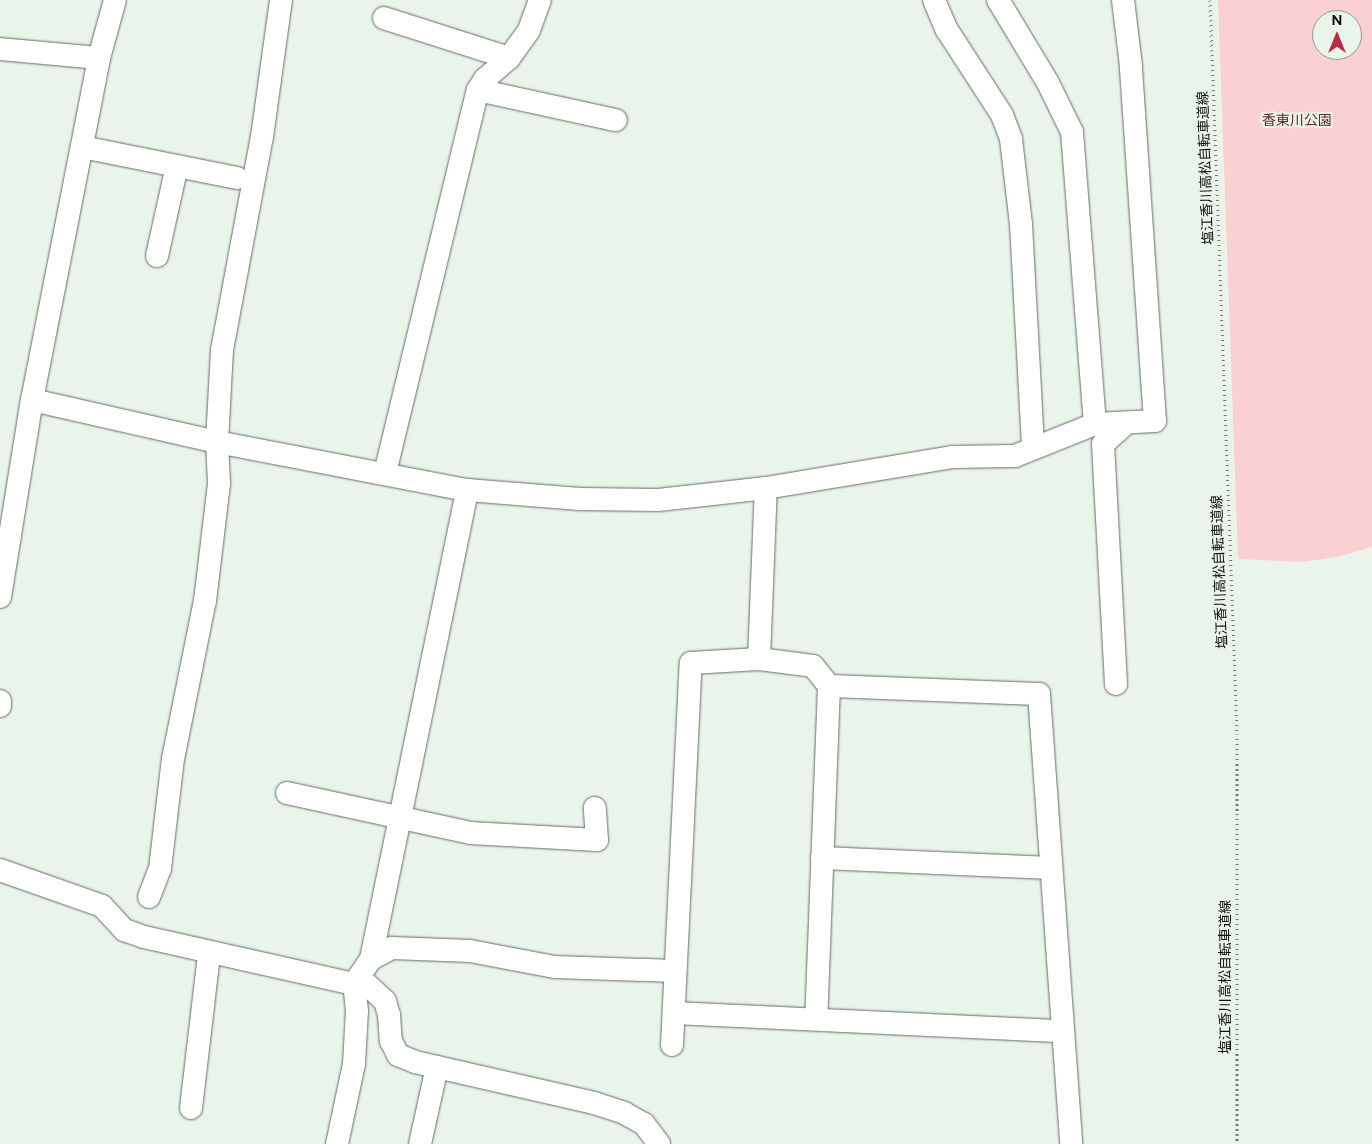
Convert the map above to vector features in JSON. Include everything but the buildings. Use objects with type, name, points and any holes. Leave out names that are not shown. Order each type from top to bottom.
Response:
[{"type":"street","points":[[0,597],[32,400],[99,58],[115,0]]},
{"type":"street","points":[[149,897],[160,869],[173,759],[205,601],[219,483],[217,442],[222,350],[262,137],[281,0]]},
{"type":"street","points":[[385,473],[478,90],[485,79],[509,58],[529,30],[540,0]]},
{"type":"street","points":[[934,0],[947,30],[1002,115],[1011,139],[1023,243],[1033,447]]},
{"type":"street","points":[[998,0],[1048,83],[1072,132],[1095,424]]},
{"type":"street","points":[[32,400],[217,442],[467,490],[580,499],[658,500],[766,488],[954,457],[1015,456],[1033,447],[1095,424],[1155,421],[1132,76],[1123,0]]},
{"type":"street","points":[[384,18],[509,58]]},
{"type":"street","points":[[0,49],[99,58]]},
{"type":"street","points":[[478,90],[616,120]]},
{"type":"street","points":[[82,147],[237,178]]},
{"type":"street","points":[[158,256],[177,166]]},
{"type":"street","points":[[1116,684],[1103,444],[1126,423]]},
{"type":"street","points":[[759,659],[766,488]]},
{"type":"street","points":[[337,1144],[354,1064],[361,973],[400,817],[467,490]]},
{"type":"street","points":[[672,1045],[690,663],[759,659],[813,666],[829,686],[816,1019]]},
{"type":"street","points":[[829,686],[1040,694],[1071,1144]]},
{"type":"street","points":[[0,701],[0,706]]},
{"type":"street","points":[[287,793],[470,833],[597,840],[596,808]]},
{"type":"street","points":[[822,858],[1051,868]]},
{"type":"street","points":[[0,870],[102,906],[124,930],[209,954],[361,973],[384,1001],[390,1015],[391,1041],[398,1055],[437,1067],[594,1103],[624,1113],[644,1124],[659,1144]]},
{"type":"street","points":[[361,973],[392,948],[470,951],[555,967],[675,971]]},
{"type":"street","points":[[191,1108],[209,954]]},
{"type":"street","points":[[674,1013],[1062,1031]]},
{"type":"street","points":[[420,1144],[437,1067]]},
{"type":"path","name":"塩江香川高松自転車道線","points":[[1210,0],[1237,734],[1236,1144]]},
{"type":"green space","name":"香東川公園","points":[[1218,0],[1372,0],[1372,547],[1341,556],[1304,562],[1238,559]]}]
